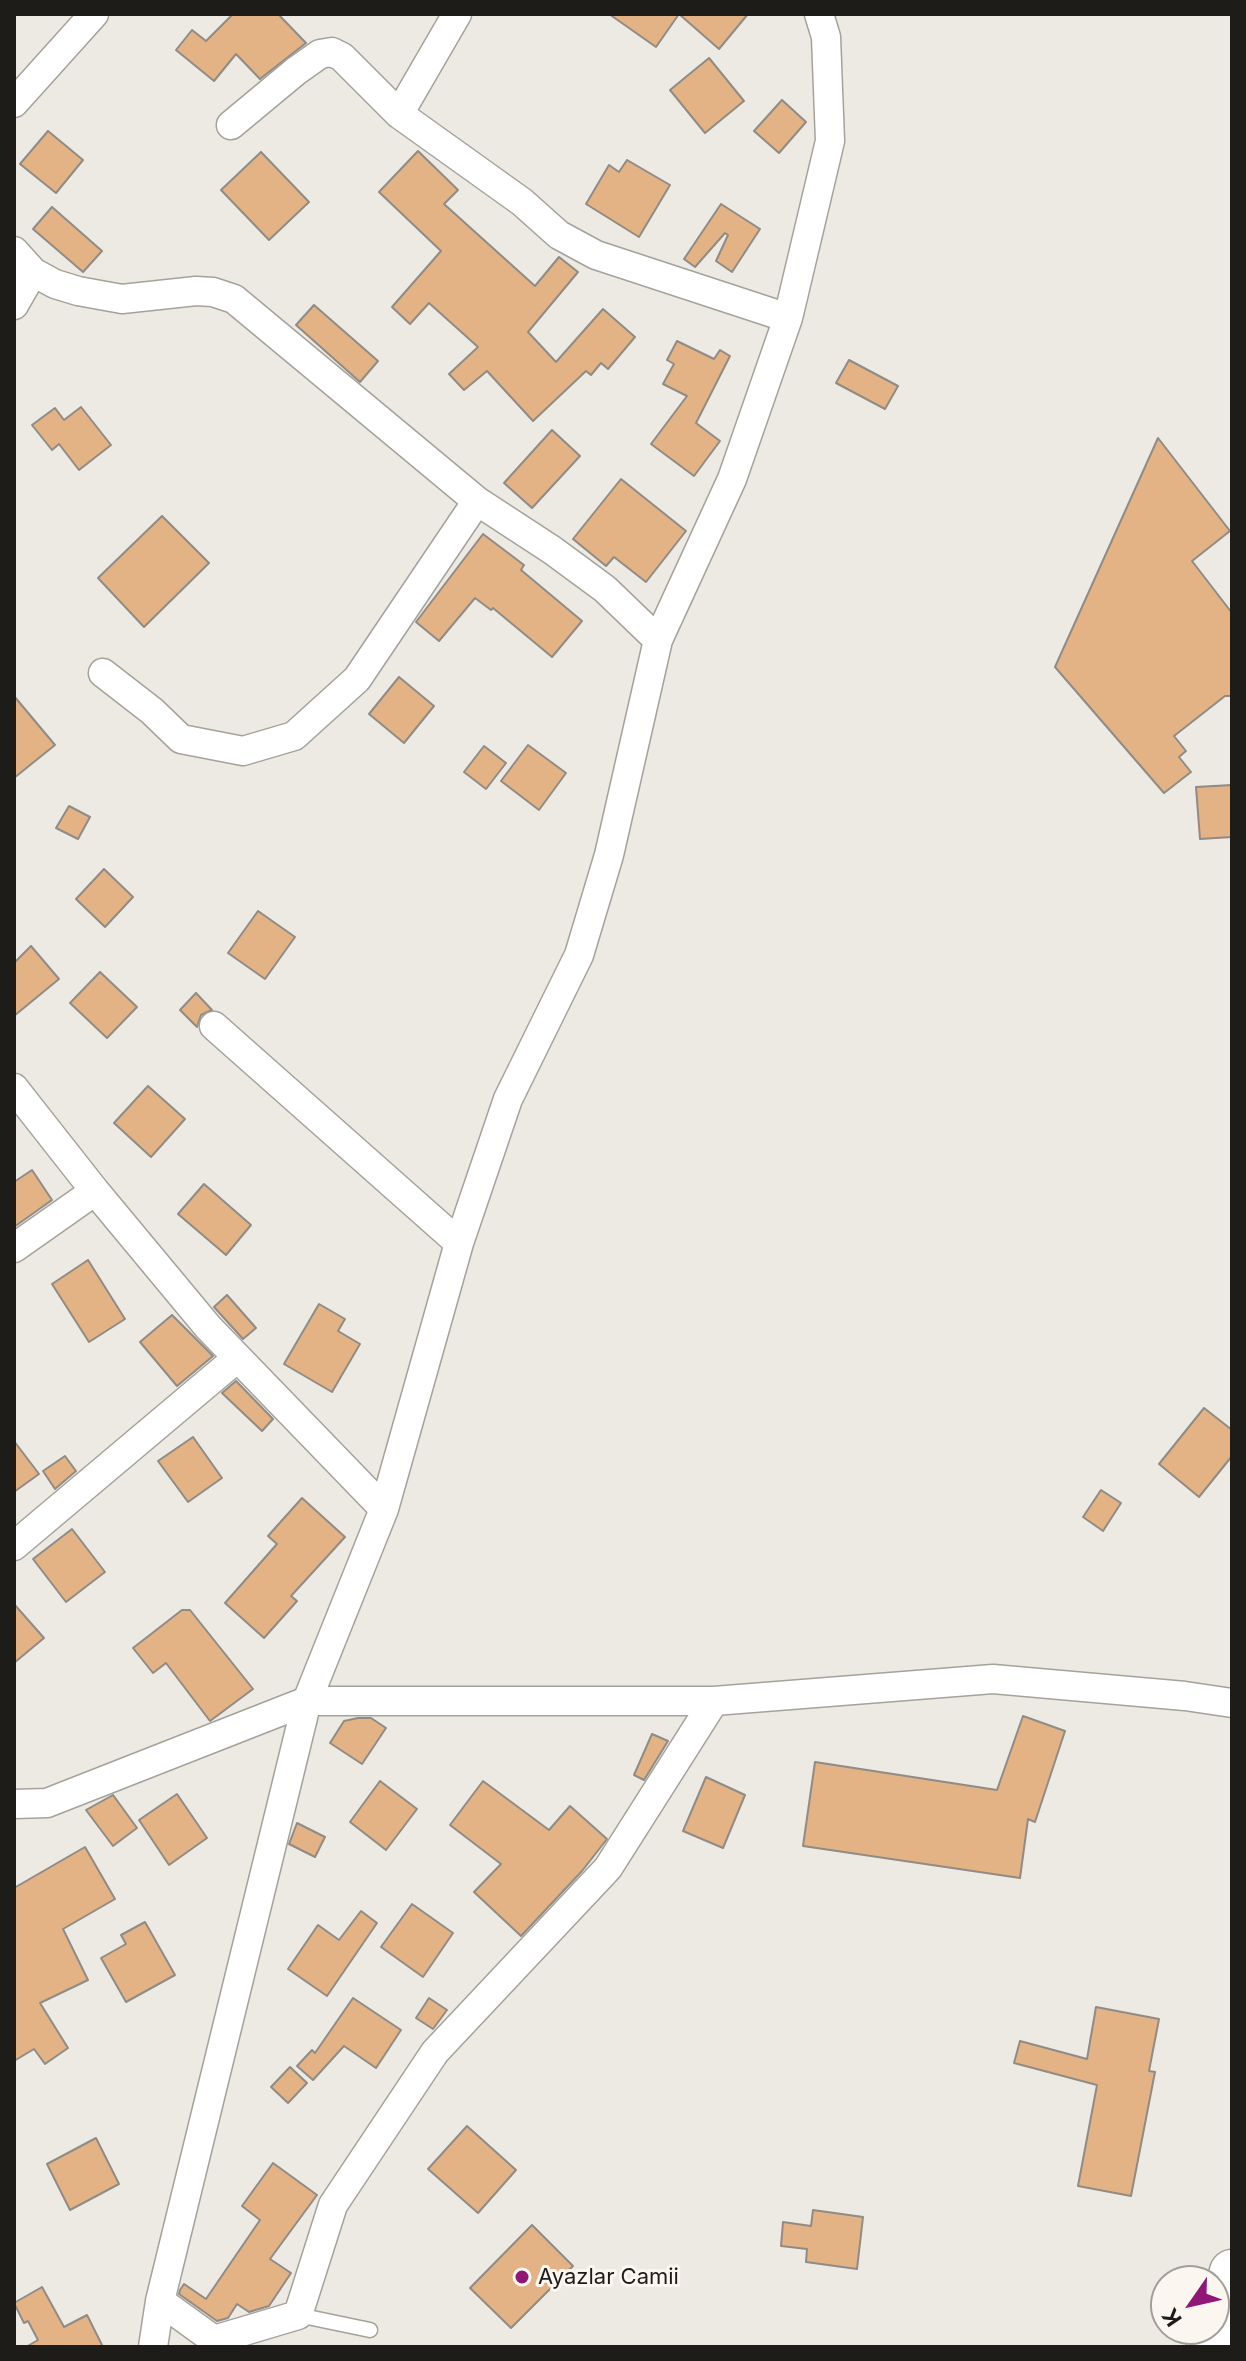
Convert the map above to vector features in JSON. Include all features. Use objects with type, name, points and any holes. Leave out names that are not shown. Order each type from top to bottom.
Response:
[{"type":"highway","points":[[1209,2347],[1232,2272]]},
{"type":"street","points":[[14,103],[94,14]]},
{"type":"street","points":[[399,114],[457,14]]},
{"type":"street","points":[[153,2347],[160,2301],[307,1701],[384,1509],[459,1243],[508,1099],[579,955],[609,855],[658,640],[732,479],[788,318],[830,141],[826,37],[820,14]]},
{"type":"street","points":[[231,125],[296,71],[320,54],[332,52],[342,57],[399,114],[522,202],[559,235],[596,255],[788,318]]},
{"type":"street","points":[[14,251],[33,272],[55,284],[78,291],[122,299],[196,291],[213,292],[234,299],[477,501],[605,589],[658,640]]},
{"type":"street","points":[[14,305],[33,272]]},
{"type":"street","points":[[103,673],[152,711],[181,739],[243,751],[294,736],[357,679],[477,501]]},
{"type":"street","points":[[214,1026],[459,1243]]},
{"type":"street","points":[[14,1088],[95,1191],[236,1359],[384,1509]]},
{"type":"street","points":[[14,1248],[95,1191]]},
{"type":"street","points":[[14,1546],[236,1359]]},
{"type":"street","points":[[14,1804],[47,1803],[307,1701],[714,1701],[993,1679],[1232,1703]]},
{"type":"street","points":[[160,2301],[214,2340],[298,2315],[333,2205],[435,2052],[608,1868],[714,1701]]},
{"type":"lane","points":[[298,2315],[370,2330]]},
{"type":"building","points":[[233,14],[278,14],[306,43],[260,79],[236,54],[214,81],[176,50],[192,30],[206,41]]},
{"type":"building","points":[[609,14],[679,14],[656,47]]},
{"type":"building","points":[[679,14],[748,14],[719,49]]},
{"type":"building","points":[[709,58],[744,101],[705,133],[670,90]]},
{"type":"building","points":[[782,100],[806,122],[779,153],[754,131]]},
{"type":"building","points":[[48,131],[83,160],[56,193],[20,164]]},
{"type":"building","points":[[418,151],[458,190],[444,204],[535,286],[559,257],[578,272],[528,332],[556,362],[603,309],[635,337],[608,369],[601,363],[591,375],[586,371],[533,421],[487,371],[464,390],[449,374],[478,347],[429,303],[410,324],[392,307],[441,251],[379,192]]},
{"type":"building","points":[[261,152],[309,202],[269,240],[221,190]]},
{"type":"building","points":[[627,160],[670,185],[639,237],[586,204],[609,165],[619,172]]},
{"type":"building","points":[[721,204],[760,229],[732,272],[716,261],[728,235],[725,233],[695,267],[684,259]]},
{"type":"building","points":[[52,207],[102,251],[83,272],[33,229]]},
{"type":"building","points":[[314,305],[378,361],[360,382],[296,325]]},
{"type":"building","points":[[677,341],[714,359],[720,350],[730,356],[696,423],[720,441],[694,476],[651,444],[687,396],[663,384],[674,364],[667,360]]},
{"type":"building","points":[[849,360],[898,386],[885,409],[836,383]]},
{"type":"building","points":[[81,407],[111,445],[79,470],[59,444],[52,450],[32,425],[55,408],[64,420]]},
{"type":"building","points":[[552,430],[580,456],[532,508],[504,483]]},
{"type":"building","points":[[1158,438],[1230,531],[1192,561],[1232,613],[1232,696],[1225,696],[1174,736],[1186,751],[1179,757],[1191,772],[1164,793],[1055,667]]},
{"type":"building","points":[[621,479],[686,531],[646,582],[614,557],[606,566],[573,539]]},
{"type":"building","points":[[162,516],[209,563],[144,627],[98,578]]},
{"type":"building","points":[[483,534],[524,565],[521,570],[582,621],[552,657],[493,608],[491,610],[475,598],[439,641],[416,622]]},
{"type":"building","points":[[399,677],[434,706],[404,743],[369,714]]},
{"type":"building","points":[[14,696],[55,745],[14,778]]},
{"type":"building","points":[[528,745],[566,773],[539,810],[501,781]]},
{"type":"building","points":[[484,746],[506,763],[486,789],[464,772]]},
{"type":"building","points":[[1232,785],[1232,837],[1200,839],[1196,787]]},
{"type":"building","points":[[69,806],[90,817],[78,839],[56,828]]},
{"type":"building","points":[[104,869],[133,897],[105,927],[76,899]]},
{"type":"building","points":[[258,911],[295,937],[265,979],[228,953]]},
{"type":"building","points":[[31,946],[59,979],[14,1016],[14,963]]},
{"type":"building","points":[[100,972],[137,1007],[107,1038],[70,1003]]},
{"type":"building","points":[[196,993],[212,1010],[201,1015],[197,1027],[180,1010]]},
{"type":"building","points":[[148,1086],[185,1119],[151,1157],[114,1123]]},
{"type":"building","points":[[32,1170],[52,1200],[14,1227],[14,1182]]},
{"type":"building","points":[[204,1184],[251,1225],[226,1255],[178,1214]]},
{"type":"building","points":[[88,1260],[125,1319],[89,1342],[52,1284]]},
{"type":"building","points":[[227,1295],[256,1328],[243,1339],[214,1307]]},
{"type":"building","points":[[319,1304],[345,1319],[338,1331],[360,1344],[332,1392],[284,1364]]},
{"type":"building","points":[[172,1315],[213,1356],[177,1386],[140,1342]]},
{"type":"building","points":[[236,1381],[273,1419],[262,1431],[222,1393]]},
{"type":"building","points":[[1204,1408],[1232,1430],[1232,1456],[1199,1497],[1159,1464]]},
{"type":"building","points":[[193,1437],[222,1478],[188,1502],[158,1461]]},
{"type":"building","points":[[14,1441],[39,1474],[14,1492]]},
{"type":"building","points":[[65,1456],[76,1471],[55,1489],[43,1471]]},
{"type":"building","points":[[1101,1490],[1121,1503],[1103,1531],[1083,1517]]},
{"type":"building","points":[[302,1498],[345,1537],[291,1596],[297,1601],[264,1638],[225,1603],[277,1544],[268,1536]]},
{"type":"building","points":[[72,1529],[105,1572],[66,1602],[33,1559]]},
{"type":"building","points":[[14,1604],[44,1638],[14,1663]]},
{"type":"building","points":[[182,1610],[190,1610],[253,1689],[210,1721],[166,1663],[153,1673],[133,1648]]},
{"type":"building","points":[[1023,1716],[1065,1731],[1035,1822],[1028,1819],[1020,1878],[803,1846],[815,1762],[997,1790]]},
{"type":"building","points":[[371,1718],[386,1728],[362,1764],[330,1743],[344,1721]]},
{"type":"building","points":[[652,1734],[668,1741],[644,1780],[634,1775]]},
{"type":"building","points":[[706,1777],[745,1795],[723,1848],[683,1831]]},
{"type":"building","points":[[380,1781],[417,1809],[386,1850],[350,1822]]},
{"type":"building","points":[[483,1781],[549,1830],[570,1806],[607,1839],[582,1871],[521,1936],[474,1892],[501,1864],[450,1825]]},
{"type":"building","points":[[177,1794],[207,1838],[169,1865],[139,1820]]},
{"type":"building","points":[[113,1795],[137,1828],[113,1846],[86,1810]]},
{"type":"building","points":[[297,1823],[325,1837],[315,1857],[289,1844]]},
{"type":"building","points":[[85,1847],[115,1899],[63,1929],[88,1980],[40,2003],[68,2048],[45,2064],[34,2049],[14,2061],[14,1888]]},
{"type":"building","points":[[412,1904],[453,1933],[423,1977],[381,1947]]},
{"type":"building","points":[[361,1911],[377,1923],[327,1996],[288,1969],[318,1925],[339,1940]]},
{"type":"building","points":[[145,1922],[175,1975],[126,2002],[101,1958],[126,1944],[121,1935]]},
{"type":"building","points":[[353,1998],[401,2030],[376,2068],[344,2046],[313,2080],[297,2066],[312,2050],[315,2053]]},
{"type":"building","points":[[429,1998],[447,2010],[433,2029],[416,2018]]},
{"type":"building","points":[[1096,2007],[1159,2019],[1149,2071],[1155,2072],[1131,2196],[1078,2186],[1097,2085],[1014,2063],[1020,2041],[1087,2059]]},
{"type":"building","points":[[290,2067],[307,2083],[288,2103],[271,2087]]},
{"type":"building","points":[[467,2126],[516,2170],[478,2213],[428,2169]]},
{"type":"building","points":[[96,2138],[119,2184],[70,2210],[47,2164]]},
{"type":"building","points":[[273,2163],[317,2195],[270,2259],[291,2273],[269,2306],[249,2312],[237,2304],[228,2318],[217,2321],[179,2294],[180,2290],[184,2284],[206,2299],[260,2220],[242,2206]]},
{"type":"building","points":[[813,2210],[863,2217],[857,2269],[806,2262],[807,2249],[781,2246],[783,2222],[811,2226]]},
{"type":"building","name":"Ayazlar Camii","points":[[532,2225],[573,2266],[511,2328],[470,2288]]},
{"type":"building","points":[[42,2287],[64,2327],[87,2315],[103,2347],[26,2347],[38,2340],[28,2321],[24,2323],[14,2303]]},
{"type":"place","name":"Ayazlar Camii","points":[[522,2277]]}]
